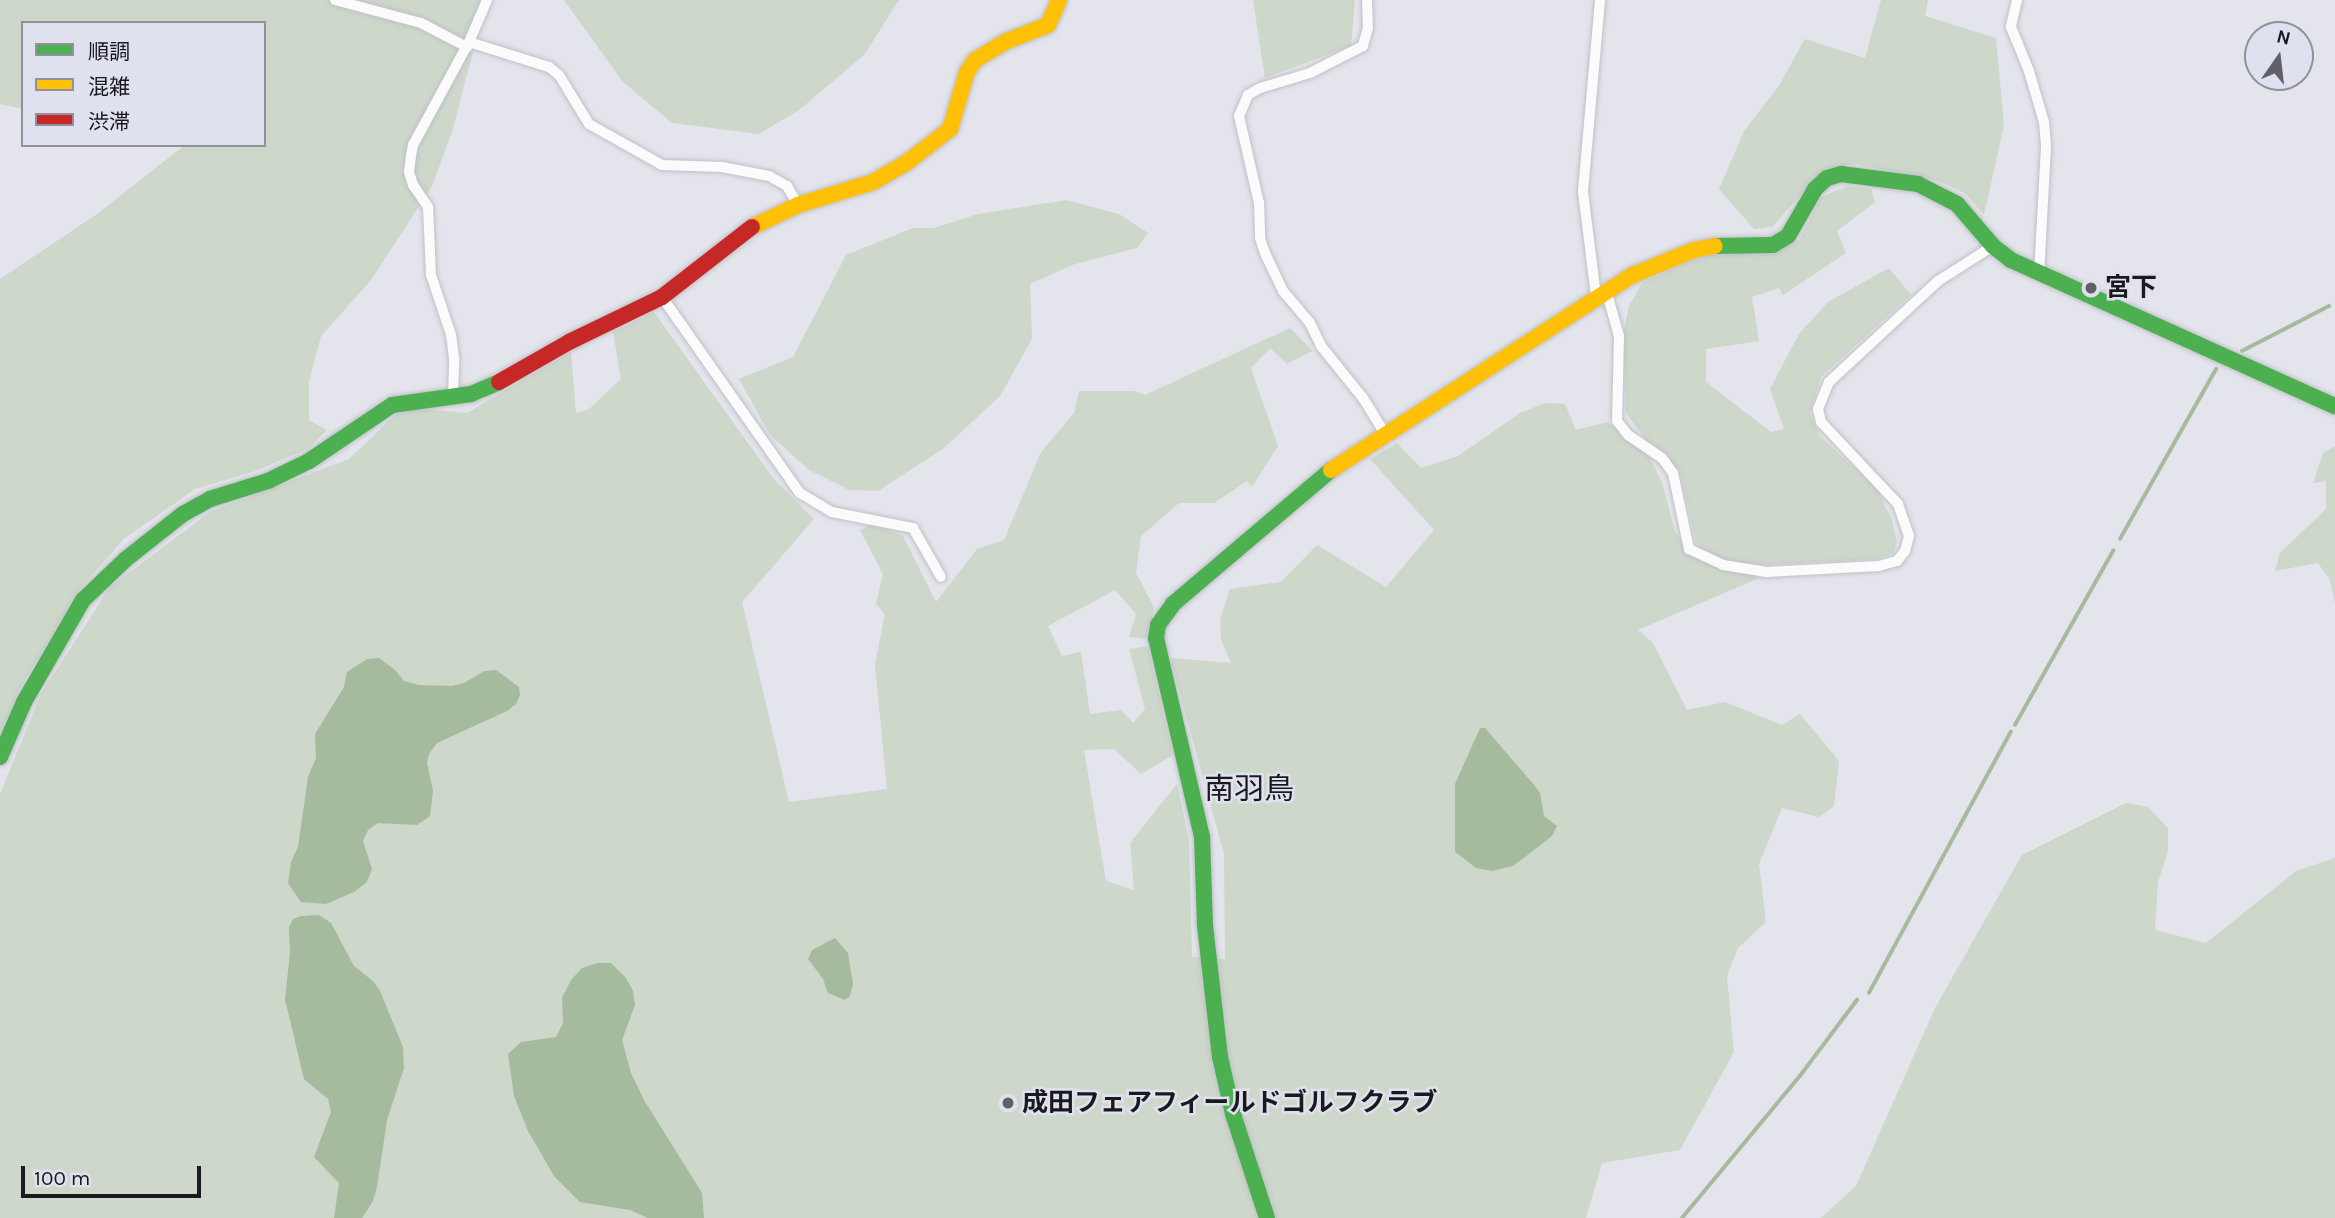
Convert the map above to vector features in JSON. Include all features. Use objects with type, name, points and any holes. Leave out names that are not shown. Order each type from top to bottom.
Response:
[{"type":"street","points":[[335,0],[421,23],[468,44],[549,67],[559,75],[589,124],[662,165],[736,169],[769,176],[787,186],[799,205]]},
{"type":"street","points":[[453,396],[454,358],[451,335],[431,275],[428,207],[413,185],[409,172],[413,145],[468,44],[487,0]]},
{"type":"street","points":[[0,757],[24,702],[83,600],[126,559],[183,514],[210,499],[268,481],[309,461],[386,407],[471,394],[494,385],[569,342],[662,297],[735,236],[799,205],[873,182],[906,163],[947,133],[953,123],[967,72],[975,60],[1007,41],[1048,25],[1059,0]]},
{"type":"street","points":[[1367,0],[1368,28],[1363,46],[1310,73],[1260,88],[1248,95],[1239,116],[1259,203],[1260,237],[1265,253],[1283,291],[1310,323],[1321,346],[1363,398],[1387,437]]},
{"type":"street","points":[[1600,0],[1583,191],[1601,293],[1619,336],[1618,422],[1628,435],[1662,458],[1673,473],[1689,549],[1723,565],[1766,572],[1878,566],[1897,561],[1905,551],[1909,536],[1898,505],[1821,422],[1818,409],[1829,382],[1938,281],[1993,246]]},
{"type":"street","points":[[2017,0],[2011,27],[2029,71],[2043,122],[2046,146],[2039,274]]},
{"type":"street","points":[[1267,1218],[1233,1114],[1220,1057],[1206,940],[1202,837],[1159,655],[1158,625],[1173,604],[1316,480],[1387,437],[1601,293],[1633,275],[1694,250],[1721,245],[1773,246],[1788,236],[1815,189],[1827,178],[1841,174],[1918,184],[1944,194],[1957,204],[1993,246],[2011,260],[2335,406]]},
{"type":"street","points":[[662,297],[800,494],[832,512],[913,528],[941,577]]},
{"type":"shaded area","points":[[0,0],[482,0],[474,48],[452,132],[432,186],[371,280],[321,336],[309,381],[309,420],[327,430],[308,449],[255,471],[195,489],[124,539],[78,591],[19,690],[0,735],[0,279],[97,214],[182,147],[266,147],[266,21],[21,21],[21,109],[0,104]]},
{"type":"shaded area","points":[[564,0],[899,0],[864,55],[799,110],[759,134],[672,123],[622,81]]},
{"type":"shaded area","points":[[1253,0],[1355,0],[1351,46],[1265,78]]},
{"type":"shaded area","points":[[1881,0],[1928,0],[1925,16],[1996,38],[2004,125],[1984,215],[1965,193],[1935,180],[1855,164],[1824,169],[1772,227],[1754,229],[1719,189],[1744,131],[1778,87],[1805,39],[1865,58]]},
{"type":"shaded area","points":[[1848,186],[1871,189],[1875,202],[1837,231],[1846,253],[1783,295],[1779,288],[1752,297],[1759,341],[1706,349],[1706,382],[1771,432],[1784,429],[1770,389],[1799,334],[1828,302],[1889,268],[1911,295],[1821,377],[1810,413],[1820,436],[1877,489],[1892,520],[1897,542],[1893,553],[1877,559],[1763,565],[1721,560],[1703,553],[1696,541],[1681,477],[1670,459],[1647,442],[1626,413],[1623,335],[1629,306],[1642,283],[1685,263],[1716,252],[1782,249],[1800,239],[1821,197]]},
{"type":"shaded area","points":[[1067,200],[1119,214],[1148,233],[1137,248],[1075,264],[1030,284],[1032,339],[1000,396],[944,448],[878,491],[849,490],[809,470],[770,435],[739,379],[793,357],[846,255],[913,228],[934,228],[978,214]]},
{"type":"shaded area","name":"成田フェアフィールドゴルフクラブ","points":[[654,312],[773,478],[814,519],[742,602],[789,802],[887,789],[875,665],[885,614],[876,604],[883,574],[860,530],[873,524],[903,536],[936,602],[977,549],[1004,540],[1041,452],[1074,413],[1079,391],[1134,391],[1145,395],[1290,328],[1313,351],[1287,364],[1270,348],[1251,368],[1278,446],[1252,487],[1247,481],[1214,503],[1179,503],[1141,536],[1136,573],[1154,607],[1148,639],[1129,637],[1136,614],[1115,590],[1048,626],[1062,656],[1081,652],[1090,714],[1121,710],[1133,723],[1145,709],[1129,649],[1148,646],[1173,755],[1141,774],[1114,749],[1084,750],[1106,881],[1134,890],[1130,843],[1177,784],[1189,839],[1192,957],[1225,959],[1224,854],[1170,658],[1231,663],[1221,639],[1220,619],[1230,589],[1281,582],[1317,545],[1386,587],[1434,530],[1370,459],[1397,443],[1421,468],[1458,456],[1520,413],[1545,403],[1565,404],[1576,430],[1608,422],[1648,455],[1662,482],[1675,532],[1692,554],[1753,573],[1759,578],[1638,630],[1653,643],[1687,710],[1725,702],[1782,725],[1800,714],[1839,761],[1834,806],[1819,817],[1782,808],[1759,864],[1766,922],[1738,948],[1727,976],[1734,1052],[1680,1150],[1602,1163],[1586,1218],[0,1218],[0,794],[41,694],[110,587],[210,512],[349,459],[395,415],[413,408],[467,413],[571,352],[576,413],[588,410],[621,379],[613,332]]},
{"type":"shaded area","points":[[2335,446],[2335,603],[2330,580],[2318,563],[2275,571],[2280,553],[2326,509],[2326,481],[2313,483],[2323,453]]},
{"type":"shaded area","points":[[379,658],[404,681],[419,685],[452,686],[464,683],[484,671],[496,670],[519,687],[520,695],[516,704],[507,711],[437,743],[429,754],[427,763],[433,791],[430,816],[417,825],[378,823],[368,830],[363,841],[372,869],[367,882],[354,892],[326,904],[301,902],[288,883],[291,862],[298,847],[308,777],[316,758],[315,734],[344,687],[347,672],[367,659]]},
{"type":"shaded area","points":[[1480,728],[1485,728],[1535,786],[1540,793],[1544,816],[1557,826],[1552,836],[1513,866],[1492,871],[1476,868],[1455,852],[1455,784]]},
{"type":"shaded area","points":[[2126,803],[2148,807],[2168,828],[2168,851],[2158,882],[2155,930],[2206,943],[2296,871],[2335,858],[2335,1218],[1821,1218],[1856,1186],[1935,1008],[2022,855]]},
{"type":"shaded area","points":[[319,915],[331,923],[354,966],[374,982],[380,991],[403,1047],[404,1068],[387,1120],[377,1187],[373,1201],[362,1218],[334,1218],[339,1183],[314,1157],[331,1112],[328,1099],[304,1079],[285,999],[290,953],[289,927],[293,919]]},
{"type":"shaded area","points":[[835,938],[848,953],[853,984],[850,996],[845,1000],[828,993],[823,979],[808,959],[812,950]]},
{"type":"shaded area","points":[[597,963],[611,963],[626,978],[633,991],[635,1005],[622,1040],[631,1073],[644,1100],[702,1193],[704,1218],[648,1218],[630,1210],[580,1202],[554,1176],[528,1131],[514,1096],[508,1054],[521,1042],[556,1037],[563,1023],[562,998],[571,980],[582,968]]},
{"type":"waterway","points":[[2242,351],[2329,306]]},
{"type":"waterway","points":[[2120,539],[2216,369]]},
{"type":"waterway","points":[[2015,725],[2113,551]]},
{"type":"waterway","points":[[1869,993],[2011,732]]},
{"type":"waterway","points":[[1682,1218],[1800,1076],[1857,1000]]},
{"type":"traffic: fast","points":[[1715,246],[1773,245],[1788,236],[1815,189],[1827,178],[1841,174],[1918,184],[1957,204],[1993,246],[2011,260],[2335,406]]},
{"type":"traffic: fast","points":[[0,757],[24,702],[83,600],[126,559],[183,514],[210,499],[268,481],[309,461],[392,405],[471,394],[499,382]]},
{"type":"traffic: fast","points":[[1267,1218],[1233,1114],[1220,1057],[1205,926],[1202,837],[1156,638],[1158,625],[1173,604],[1331,470]]},
{"type":"traffic: slow","points":[[752,227],[798,205],[873,182],[906,163],[950,129],[967,72],[975,60],[1007,41],[1048,25],[1059,0]]},
{"type":"traffic: slow","points":[[1331,470],[1633,275],[1694,250],[1715,246]]},
{"type":"traffic: jam","points":[[499,382],[569,342],[662,297],[752,227]]},
{"type":"place","name":"宮下","points":[[2091,288]]},
{"type":"place","name":"成田フェアフィールドゴルフクラブ","points":[[1008,1103]]},
{"type":"district","name":"南羽鳥","points":[[1249,789]]}]
